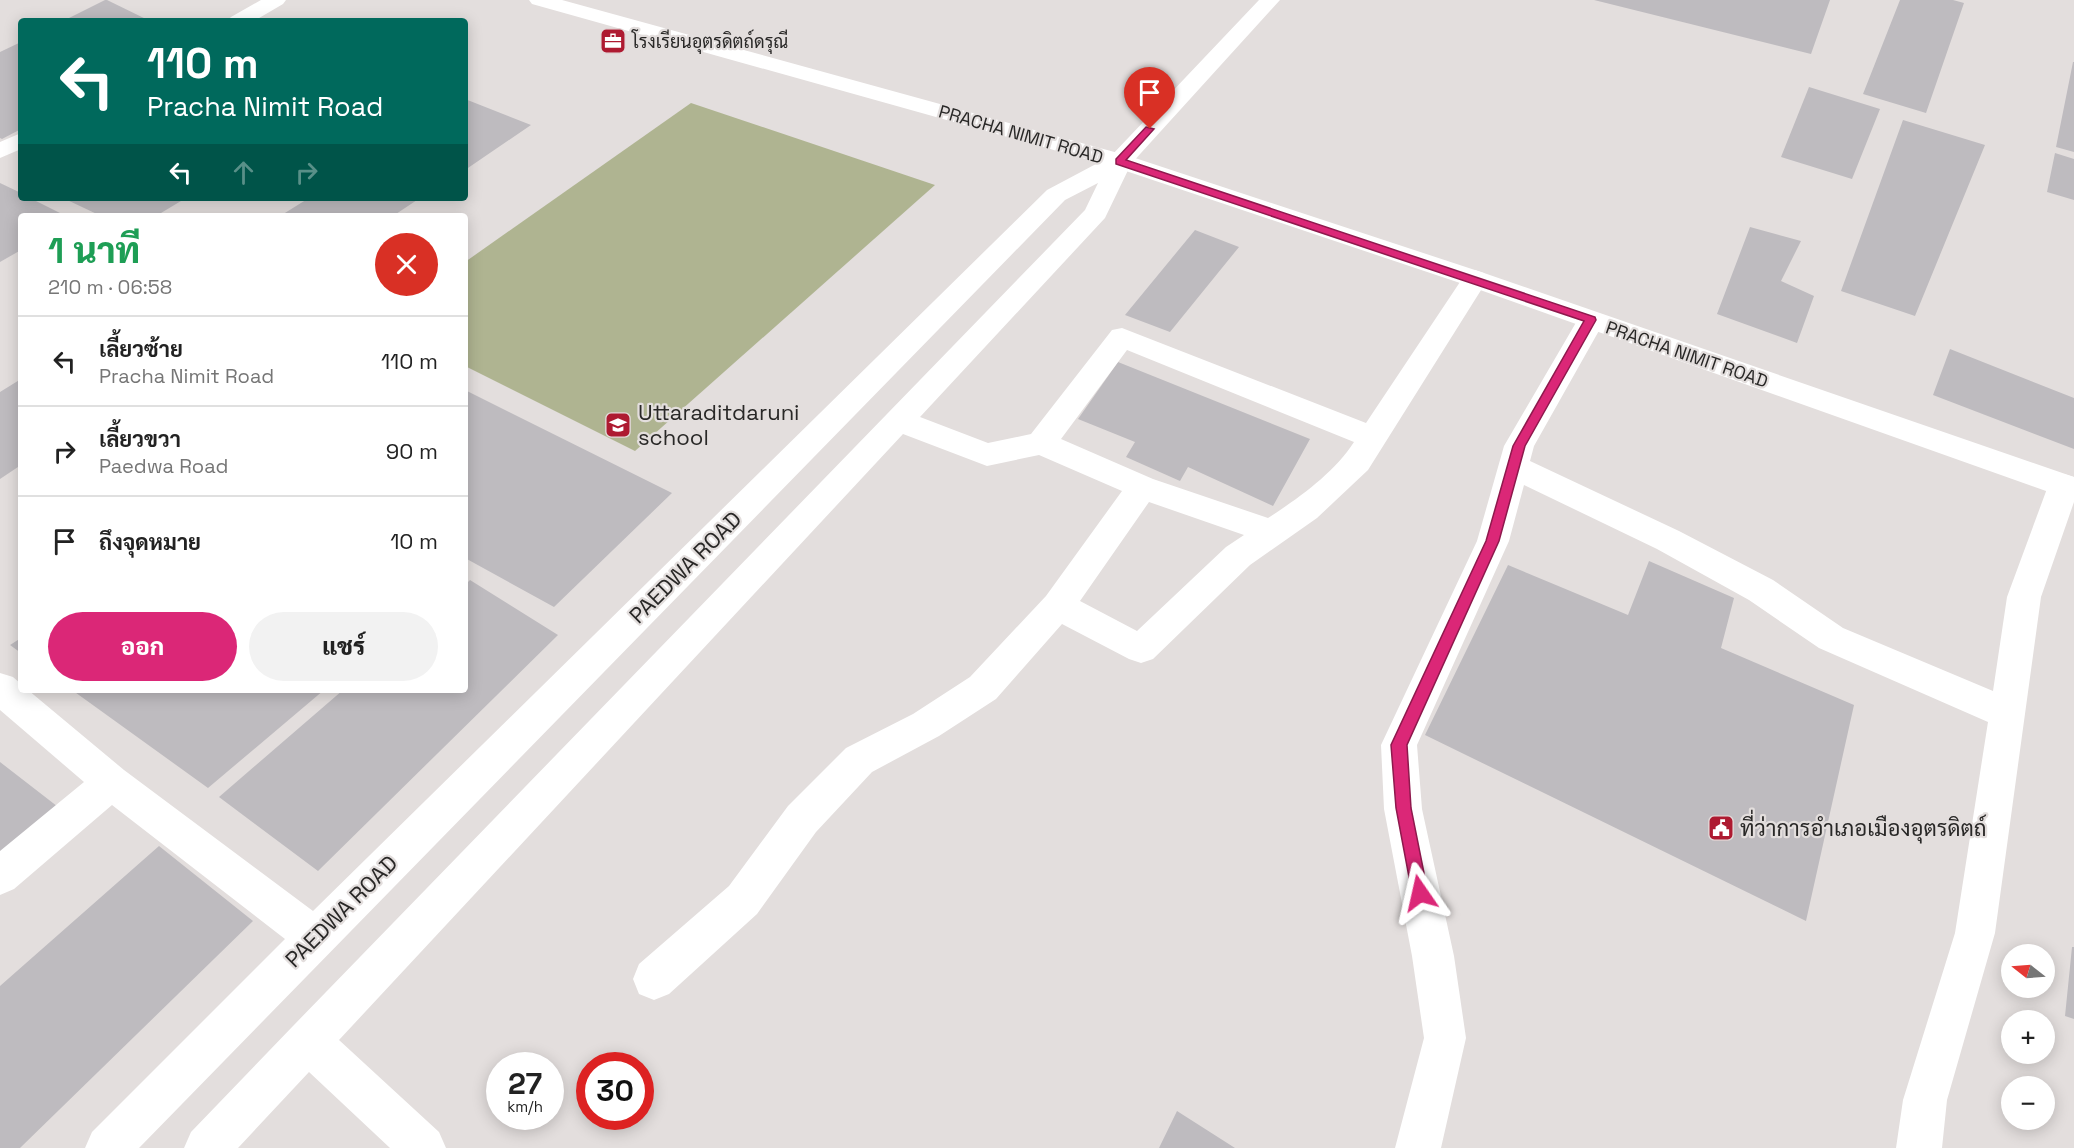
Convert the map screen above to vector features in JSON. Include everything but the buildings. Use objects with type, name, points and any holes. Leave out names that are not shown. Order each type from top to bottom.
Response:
[{"type":"street","points":[[243,18],[276,0]]},
{"type":"street","name":"PRACHA NIMIT ROAD","points":[[539,0],[1120,161],[1475,279],[2069,488]]},
{"type":"street","name":"PAEDWA ROAD","points":[[108,1148],[315,937],[1056,195],[1120,161],[1270,0]]},
{"type":"street","points":[[0,151],[18,142]]},
{"type":"street","points":[[207,1148],[1096,213],[1120,161]]},
{"type":"street","points":[[1058,606],[1141,649],[1238,556],[1306,509],[1357,462],[1475,279]]},
{"type":"street","points":[[1418,1148],[1445,1038],[1433,956],[1403,808],[1399,745],[1493,541],[1519,446],[1591,320]]},
{"type":"street","points":[[1041,443],[1122,337],[1372,438]]},
{"type":"street","points":[[899,421],[987,455],[1041,443],[1142,487],[1271,532]]},
{"type":"street","points":[[1513,466],[1668,540],[1761,590],[1831,639],[2006,713]]},
{"type":"street","points":[[654,979],[743,900],[802,819],[859,760],[926,725],[983,688],[1058,606],[1142,487]]},
{"type":"street","points":[[1919,1148],[1925,1100],[1975,933],[2024,597],[2069,488]]},
{"type":"street","points":[[0,688],[111,782],[315,937]]},
{"type":"street","points":[[0,876],[111,782]]},
{"type":"street","points":[[308,1041],[423,1148]]},
{"type":"green space","points":[[691,103],[935,185],[635,451],[468,368],[468,260]]},
{"type":"place","name":"โรงเรียนอุตรดิตถ์ดรุณี","points":[[613,41]]},
{"type":"place","name":"Uttaraditdaruni school","points":[[618,425]]},
{"type":"place","name":"ที่ว่าการอำเภอเมืองอุตรดิตถ์","points":[[1721,828]]},
{"type":"route","points":[[1150,129],[1120,161],[1591,320],[1519,446],[1493,541],[1399,745],[1403,808],[1420,893]]}]
